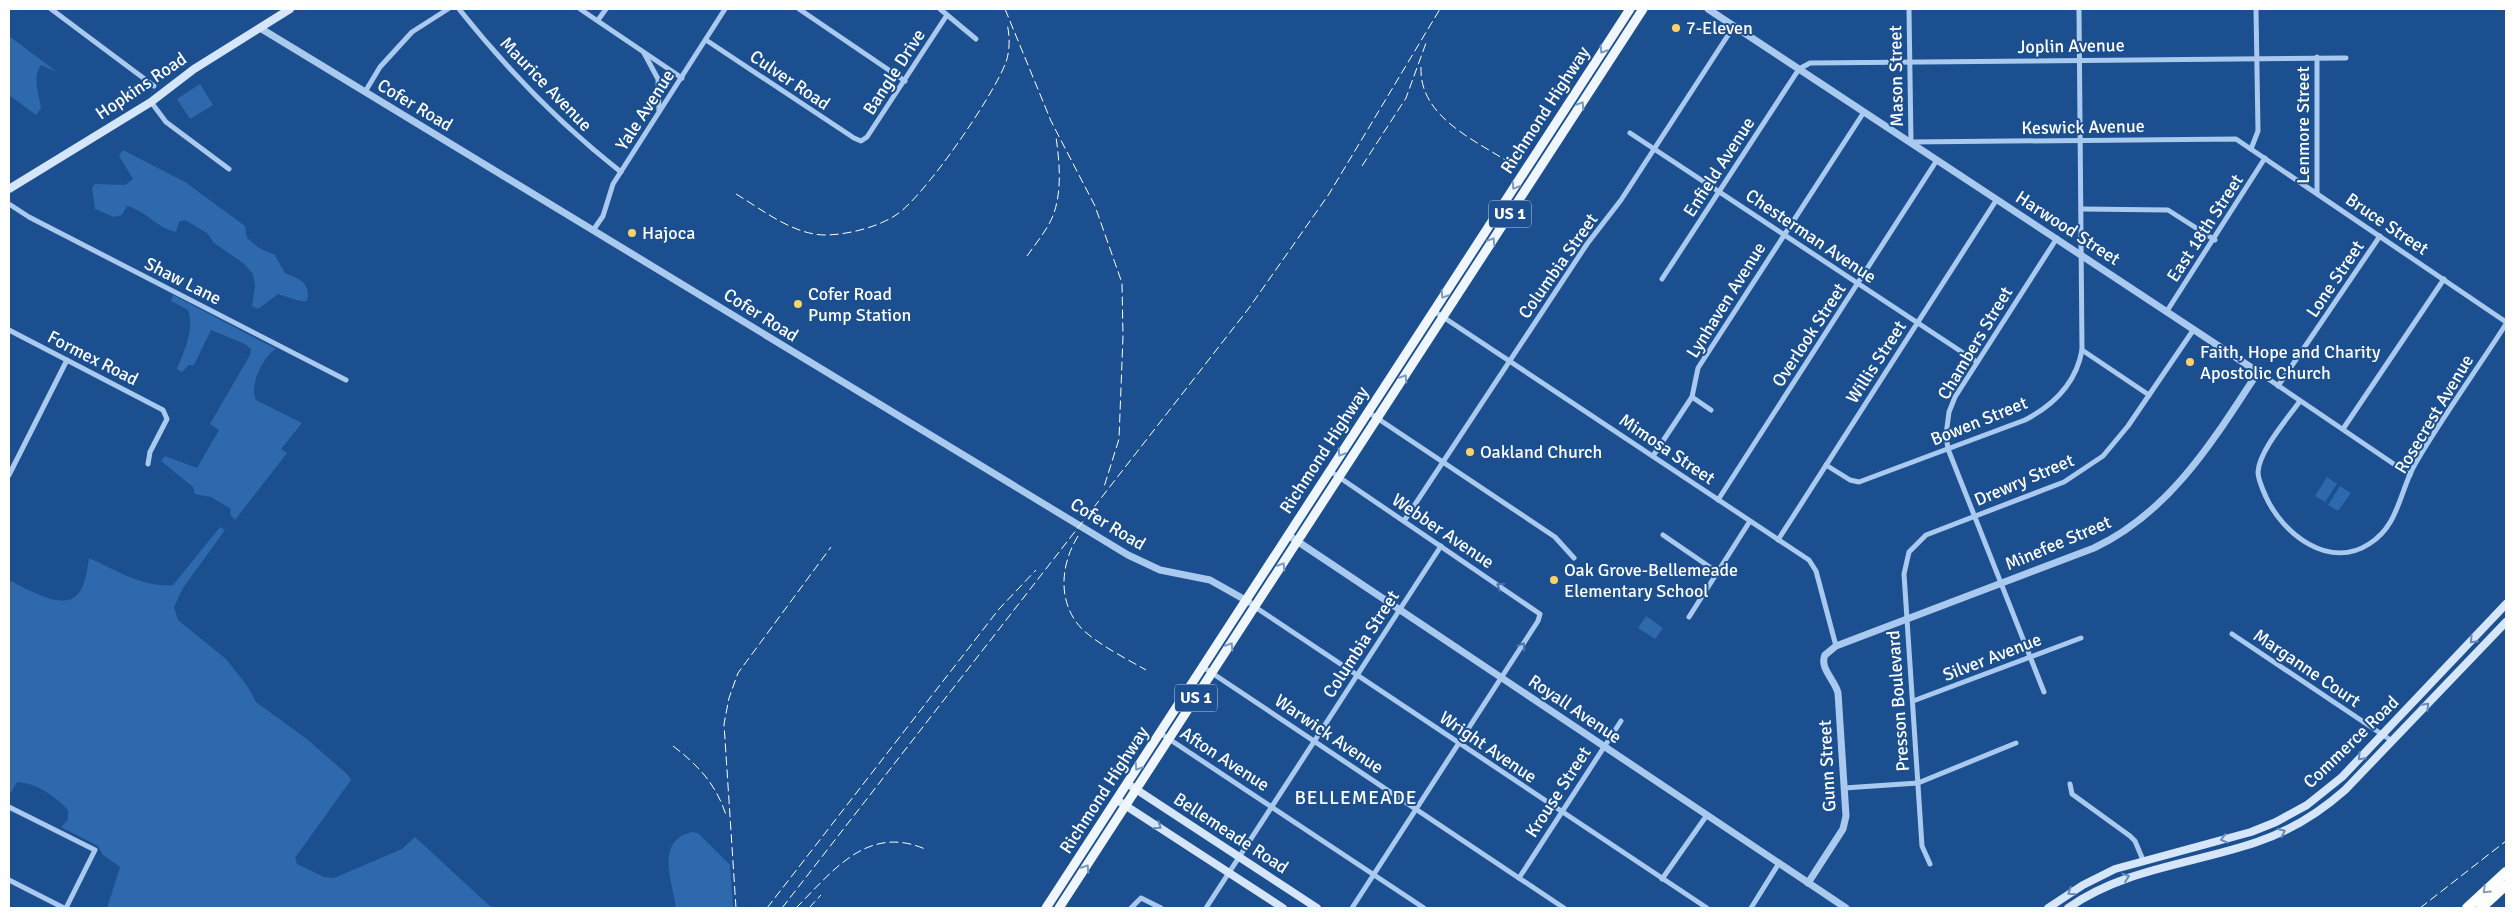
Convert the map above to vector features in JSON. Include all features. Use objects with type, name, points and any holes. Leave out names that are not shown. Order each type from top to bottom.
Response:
[{"type":"highway","points":[[2467,908],[2506,872]]},
{"type":"highway","points":[[2481,908],[2506,885]]},
{"type":"main road","name":"Hopkins Road","points":[[9,188],[151,102],[194,69],[290,9]]},
{"type":"main road","name":"Richmond Highway","points":[[1046,908],[1630,9]]},
{"type":"main road","name":"Richmond Highway","points":[[1059,908],[1643,9]]},
{"type":"main road","name":"Commerce Road","points":[[2048,908],[2098,876],[2143,860],[2243,834],[2284,818],[2328,789],[2506,604]]},
{"type":"main road","name":"Commerce Road","points":[[2068,908],[2099,889],[2128,877],[2246,846],[2286,830],[2316,813],[2338,796],[2506,622]]},
{"type":"main road","name":"Bellemeade Road","points":[[1128,784],[1317,908]]},
{"type":"main road","name":"Bellemeade Road","points":[[1117,800],[1283,908]]},
{"type":"street","points":[[51,9],[154,86]]},
{"type":"street","points":[[365,92],[380,67],[412,32],[448,9]]},
{"type":"street","name":"Maurice Avenue","points":[[459,9],[487,44],[583,142],[621,172]]},
{"type":"street","points":[[580,9],[682,78]]},
{"type":"street","points":[[598,20],[606,9]]},
{"type":"street","name":"Yale Avenue","points":[[594,229],[602,216],[614,184],[706,40],[722,9]]},
{"type":"street","points":[[799,9],[905,81]]},
{"type":"street","points":[[940,9],[976,39]]},
{"type":"street","name":"Harwood Street","points":[[1708,9],[2167,311],[2410,475]]},
{"type":"street","name":"Mason Street","points":[[1909,9],[1911,142]]},
{"type":"street","name":"Bowen Street","points":[[1826,465],[1850,480],[1859,482],[2025,420],[2047,407],[2067,386],[2082,350],[2079,9]]},
{"type":"street","points":[[2252,149],[2258,131],[2256,9]]},
{"type":"street","name":"Bangle Drive","points":[[861,141],[867,137],[948,15]]},
{"type":"street","name":"Columbia Street","points":[[1404,521],[1654,149],[1734,26]]},
{"type":"street","name":"Cofer Road","points":[[260,28],[594,229],[1128,555],[1160,570],[1210,580],[1255,607]]},
{"type":"street","name":"Culver Road","points":[[706,40],[861,141]]},
{"type":"street","points":[[642,51],[658,79],[660,102],[658,115]]},
{"type":"street","name":"Lenmore Street","points":[[2317,57],[2317,193]]},
{"type":"street","name":"Joplin Avenue","points":[[1799,69],[1810,63],[2346,58]]},
{"type":"street","name":"Enfield Avenue","points":[[1662,279],[1799,69]]},
{"type":"street","points":[[151,102],[160,116],[229,169]]},
{"type":"street","name":"Lynhaven Avenue","points":[[1653,456],[1692,398],[1698,368],[1864,112]]},
{"type":"street","name":"Chesterman Avenue","points":[[1630,133],[1977,362]]},
{"type":"street","name":"Keswick Avenue","points":[[1911,142],[2234,139],[2252,149]]},
{"type":"street","name":"Bruce Street","points":[[2252,149],[2506,323]]},
{"type":"street","name":"East 18th Street","points":[[2167,311],[2215,240],[2265,158]]},
{"type":"street","name":"Overlook Street","points":[[1718,500],[1859,284],[1937,160]]},
{"type":"street","name":"Willis Street","points":[[1778,540],[1997,199]]},
{"type":"street","name":"Shaw Lane","points":[[9,204],[30,217],[346,380]]},
{"type":"street","points":[[2081,209],[2168,210],[2215,240]]},
{"type":"street","name":"Lone Street","points":[[2278,386],[2380,236]]},
{"type":"street","name":"Chambers Street","points":[[2044,692],[2028,657],[1948,449],[1946,434],[1952,404],[2057,238]]},
{"type":"street","points":[[2343,429],[2444,279]]},
{"type":"street","name":"Mimosa Street","points":[[1434,311],[1805,557],[1815,567],[1836,646]]},
{"type":"street","name":"Rosecrest Avenue","points":[[2300,401],[2261,458],[2258,472],[2262,488],[2274,511],[2291,531],[2314,548],[2328,553],[2343,554],[2356,552],[2382,534],[2393,521],[2410,475],[2506,323]]},
{"type":"street","name":"Drewry Street","points":[[1921,538],[2053,486],[2085,469],[2117,441],[2194,329]]},
{"type":"street","name":"Formex Road","points":[[9,330],[165,412],[166,422],[150,452],[148,464]]},
{"type":"street","points":[[2082,350],[2149,395]]},
{"type":"street","points":[[9,475],[67,360]]},
{"type":"street","name":"Minefee Street","points":[[1836,646],[1906,621],[2102,544],[2152,510],[2203,455],[2258,372]]},
{"type":"street","points":[[1692,398],[1711,410]]},
{"type":"street","points":[[1368,412],[1555,538],[1574,558]]},
{"type":"street","name":"Webber Avenue","points":[[1330,471],[1540,614],[1539,619],[1502,678]]},
{"type":"street","points":[[1689,617],[1750,521]]},
{"type":"street","name":"Royall Avenue","points":[[1288,535],[1846,908]]},
{"type":"street","points":[[1664,535],[1717,572]]},
{"type":"street","name":"Presson Boulevard","points":[[1921,538],[1909,552],[1905,565],[1906,621],[1922,846],[1930,864]]},
{"type":"street","name":"Columbia Street","points":[[1206,908],[1441,546]]},
{"type":"street","name":"Wright Avenue","points":[[1255,607],[1707,908]]},
{"type":"street","name":"Marganne Court","points":[[2232,634],[2392,741]]},
{"type":"street","name":"Silver Avenue","points":[[1913,702],[2081,638]]},
{"type":"street","name":"Gunn Street","points":[[1808,883],[1843,829],[1846,816],[1838,693],[1823,662],[1825,655],[1836,646]]},
{"type":"street","name":"Warwick Avenue","points":[[1203,667],[1564,908]]},
{"type":"street","points":[[1352,908],[1502,678]]},
{"type":"street","name":"Krouse Street","points":[[1519,878],[1621,721]]},
{"type":"street","name":"Afton Avenue","points":[[1160,733],[1424,908]]},
{"type":"street","points":[[1844,788],[1918,783],[2016,743]]},
{"type":"street","points":[[2070,784],[2072,794],[2135,841],[2143,860]]},
{"type":"street","points":[[9,806],[95,850],[65,908],[9,880]]},
{"type":"street","points":[[1662,879],[1707,815]]},
{"type":"street","points":[[1751,908],[1778,863]]},
{"type":"street","points":[[1131,908],[1141,898],[1161,908]]},
{"type":"shaded area","points":[[9,36],[57,72],[41,65],[38,70],[37,86],[41,108],[36,115],[9,95]]},
{"type":"shaded area","points":[[200,84],[213,105],[190,119],[177,99]]},
{"type":"shaded area","points":[[123,150],[185,182],[245,226],[247,238],[259,248],[275,255],[285,273],[303,282],[307,290],[307,301],[300,301],[278,294],[258,309],[252,306],[255,286],[253,274],[243,263],[214,243],[207,233],[185,220],[179,222],[176,232],[169,230],[134,208],[127,206],[122,215],[114,217],[95,209],[92,188],[95,184],[125,185],[133,179],[119,156]]},
{"type":"shaded area","points":[[173,295],[276,349],[266,358],[258,372],[254,387],[256,400],[302,423],[281,449],[287,453],[235,520],[230,514],[231,509],[211,497],[195,494],[193,487],[161,461],[165,456],[197,468],[219,430],[210,424],[250,355],[251,349],[245,344],[211,330],[194,365],[189,365],[182,372],[177,369],[188,340],[190,317],[188,310],[171,301]]},
{"type":"shaded area","points":[[2327,477],[2337,484],[2325,502],[2315,496]]},
{"type":"shaded area","points":[[2340,486],[2351,493],[2338,511],[2328,505]]},
{"type":"shaded area","points":[[220,527],[225,530],[183,588],[174,607],[178,620],[226,659],[248,687],[256,702],[308,740],[348,775],[351,780],[295,858],[297,864],[324,877],[334,878],[402,849],[415,837],[492,908],[107,908],[120,867],[103,855],[98,846],[61,827],[68,820],[68,810],[45,791],[17,782],[9,796],[9,580],[43,596],[62,601],[70,599],[77,595],[82,587],[86,578],[89,558],[140,581],[151,584],[173,585]]},
{"type":"shaded area","points":[[1646,616],[1663,628],[1655,639],[1638,628]]},
{"type":"shaded area","points":[[692,832],[698,833],[730,865],[733,908],[676,908],[670,875],[669,853],[673,844],[680,837]]},
{"type":"railway","points":[[1005,9],[1051,121],[1095,206],[1122,283],[1123,336],[1119,439],[1104,487]]},
{"type":"railway","points":[[782,908],[1249,308],[1329,194],[1440,9]]},
{"type":"railway","points":[[736,194],[779,221],[791,227],[815,234],[828,235],[854,231],[881,223],[896,215],[924,188],[974,120],[988,97],[1006,62],[1009,43],[1007,24]]},
{"type":"railway","points":[[1362,166],[1406,98],[1426,43]]},
{"type":"railway","points":[[1421,67],[1423,85],[1429,100],[1439,113],[1466,136],[1510,163]]},
{"type":"railway","points":[[1027,256],[1049,224],[1057,204],[1059,159],[1056,137]]},
{"type":"railway","points":[[1078,536],[1068,559],[1064,584],[1065,596],[1075,620],[1083,630],[1097,641],[1146,670]]},
{"type":"railway","points":[[736,908],[724,724],[729,698],[738,673],[831,547]]},
{"type":"railway","points":[[767,908],[999,609],[1036,570]]},
{"type":"railway","points":[[673,746],[705,776],[717,794],[726,815]]},
{"type":"railway","points":[[2420,908],[2506,841]]},
{"type":"railway","points":[[796,908],[837,867],[868,847],[885,843],[904,843],[925,849]]},
{"type":"railway","points":[[809,908],[821,895]]},
{"type":"place","name":"7-Eleven","points":[[1676,28]]},
{"type":"place","name":"Hajoca","points":[[632,233]]},
{"type":"place","name":"Cofer Road Pump Station","points":[[798,304]]},
{"type":"place","name":"Faith, Hope and Charity Apostolic Church","points":[[2190,362]]},
{"type":"place","name":"Oakland Church","points":[[1470,452]]},
{"type":"place","name":"Oak Grove-Bellemeade Elementary School","points":[[1554,580]]},
{"type":"district","name":"BELLEMEADE","points":[[1356,798]]}]
